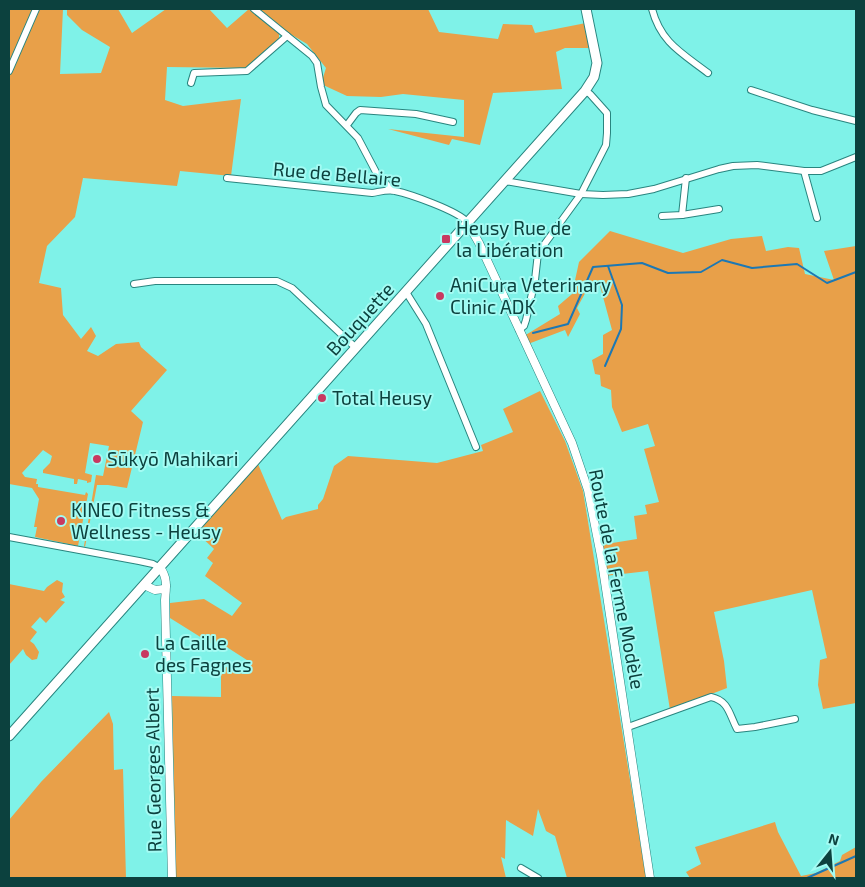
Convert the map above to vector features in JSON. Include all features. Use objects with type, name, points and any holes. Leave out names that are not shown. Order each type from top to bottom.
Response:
[{"type":"main road","name":"Bouquette","points":[[9,736],[585,91],[594,77],[597,63],[586,9]]},
{"type":"street","points":[[9,71],[36,9]]},
{"type":"street","points":[[254,9],[312,56],[317,63],[326,105],[358,138],[377,174],[392,190]]},
{"type":"street","points":[[652,9],[654,18],[666,40],[708,73]]},
{"type":"street","points":[[191,83],[194,73],[247,71],[287,36]]},
{"type":"street","points":[[751,90],[812,110],[856,121]]},
{"type":"street","points":[[519,330],[524,326],[526,320],[535,280],[538,253],[581,194],[606,145],[608,133],[607,114],[590,94],[585,91]]},
{"type":"street","points":[[347,125],[360,110],[416,114],[454,122]]},
{"type":"street","points":[[505,181],[581,194],[628,194],[654,189],[686,178],[733,166],[757,165],[804,171],[821,171],[856,157]]},
{"type":"street","points":[[804,171],[817,218]]},
{"type":"street","name":"Rue de Bellaire","points":[[227,178],[372,193],[392,190],[418,198],[457,214],[467,222]]},
{"type":"street","points":[[682,215],[686,178]]},
{"type":"street","points":[[662,216],[719,209]]},
{"type":"street","name":"Route de la Ferme Modèle","points":[[467,222],[479,243],[572,442],[588,490],[628,727],[650,878]]},
{"type":"street","points":[[134,284],[155,281],[277,281],[292,288],[356,348]]},
{"type":"street","points":[[406,292],[426,324],[476,447]]},
{"type":"street","points":[[9,537],[139,561],[153,564],[160,568]]},
{"type":"street","name":"Rue Georges Albert","points":[[160,568],[164,574],[166,586],[172,878]]},
{"type":"street","points":[[144,585],[158,590],[164,589],[166,586]]},
{"type":"street","points":[[158,590],[165,600]]},
{"type":"street","points":[[628,727],[712,697],[724,702],[737,728],[756,727],[795,719]]},
{"type":"street","points":[[521,868],[538,878]]},
{"type":"shaded area","points":[[9,9],[33,9],[9,65]]},
{"type":"shaded area","points":[[39,9],[63,9],[60,74],[101,73],[110,47],[82,30],[67,15],[67,9],[118,9],[132,33],[166,9],[209,9],[227,28],[249,9],[279,33],[279,40],[267,52],[245,68],[167,67],[165,100],[183,106],[241,99],[231,176],[180,171],[177,186],[83,178],[75,217],[47,246],[39,283],[61,288],[63,315],[81,339],[91,327],[96,336],[87,351],[98,356],[116,344],[139,342],[141,347],[167,370],[131,411],[143,422],[127,488],[97,485],[85,547],[96,475],[103,476],[109,446],[90,443],[85,473],[92,475],[91,482],[87,483],[87,481],[78,479],[77,484],[74,484],[74,479],[43,473],[43,470],[50,463],[52,456],[43,450],[22,473],[25,477],[37,479],[36,484],[38,484],[38,487],[85,495],[86,492],[88,494],[78,546],[35,537],[37,527],[34,527],[39,499],[32,488],[9,484],[9,77]]},
{"type":"shaded area","points":[[256,9],[428,9],[439,32],[498,39],[503,24],[532,25],[535,33],[586,23],[591,48],[565,48],[556,52],[562,89],[493,93],[480,145],[452,139],[449,145],[388,129],[464,137],[464,100],[403,94],[381,97],[347,96],[321,84],[326,68],[307,44],[282,29]]},
{"type":"shaded area","points":[[610,231],[683,253],[731,239],[762,236],[766,251],[788,247],[799,248],[805,274],[834,280],[824,251],[856,246],[856,703],[823,709],[818,685],[820,660],[827,658],[812,590],[714,612],[724,661],[727,688],[670,710],[648,571],[605,576],[600,545],[637,539],[634,516],[647,514],[645,505],[659,502],[644,449],[655,446],[648,424],[622,432],[612,407],[611,390],[601,386],[600,375],[595,374],[592,360],[603,354],[603,335],[612,330],[599,282],[588,288],[577,308],[580,314],[568,337],[565,330],[528,344],[524,336],[560,314],[558,306],[572,294],[579,262]]},
{"type":"shaded area","points":[[540,391],[565,441],[583,491],[646,878],[567,878],[555,836],[546,831],[538,809],[533,836],[506,820],[505,859],[501,857],[506,878],[176,878],[172,696],[221,697],[221,665],[243,674],[250,662],[222,644],[210,643],[170,618],[170,603],[204,599],[232,616],[242,603],[205,576],[213,563],[207,558],[214,549],[197,533],[258,464],[282,520],[286,517],[318,509],[334,466],[348,456],[437,463],[483,451],[481,445],[513,432],[503,409]]},
{"type":"shaded area","points":[[57,580],[63,583],[62,592],[65,597],[60,600],[65,602],[46,623],[40,617],[31,627],[37,632],[30,641],[39,652],[37,659],[32,660],[23,649],[9,665],[9,584],[44,591]]},
{"type":"shaded area","points":[[109,712],[113,724],[114,770],[123,769],[126,878],[9,878],[9,820],[41,782]]},
{"type":"shaded area","points":[[775,822],[778,832],[801,876],[816,873],[840,861],[842,855],[856,847],[856,878],[690,878],[686,872],[701,864],[695,847]]},
{"type":"waterway","points":[[533,333],[568,324],[593,267],[642,263],[668,273],[701,272],[722,260],[752,268],[797,264],[827,283],[856,272]]},
{"type":"waterway","points":[[605,366],[621,329],[622,305],[608,266]]},
{"type":"waterway","points":[[807,878],[856,856]]},
{"type":"place","name":"Heusy Rue de la Libération","points":[[446,239]]},
{"type":"place","name":"AniCura Veterinary Clinic ADK","points":[[440,296]]},
{"type":"place","name":"Total Heusy","points":[[322,398]]},
{"type":"place","name":"Sūkyō Mahikari","points":[[97,459]]},
{"type":"place","name":"KINEO Fitness & Wellness - Heusy","points":[[61,521]]},
{"type":"place","name":"La Caille des Fagnes","points":[[145,654]]}]
